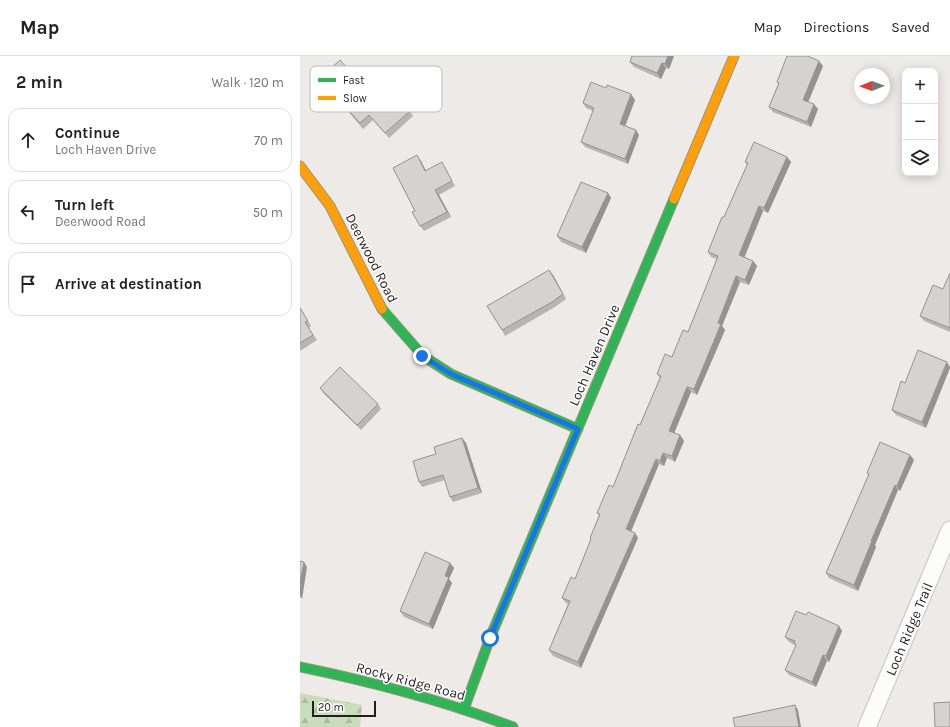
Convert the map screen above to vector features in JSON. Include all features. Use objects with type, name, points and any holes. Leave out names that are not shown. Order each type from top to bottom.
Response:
[{"type":"street","name":"Loch Haven Drive","points":[[464,709],[490,638],[734,56]]},
{"type":"street","name":"Deerwood Road","points":[[300,166],[330,206],[382,310],[422,356],[451,374],[578,429]]},
{"type":"street","name":"Loch Ridge Trail","points":[[867,727],[950,530]]},
{"type":"street","name":"Rocky Ridge Road","points":[[300,667],[414,694],[464,709],[493,723],[513,727]]},
{"type":"green space","points":[[300,693],[362,705],[360,727],[300,727]]},
{"type":"building","points":[[632,56],[668,56],[665,64],[662,63],[657,73],[630,62]]},
{"type":"building","points":[[787,56],[808,56],[819,61],[803,100],[814,104],[807,122],[769,107],[779,83],[777,82]]},
{"type":"building","points":[[340,60],[345,66],[333,66]]},
{"type":"building","points":[[591,82],[606,88],[607,85],[631,94],[620,124],[636,130],[625,159],[581,142],[594,108],[583,103]]},
{"type":"building","points":[[350,112],[409,112],[385,133],[369,115],[360,123]]},
{"type":"building","points":[[754,142],[787,157],[764,208],[759,206],[739,255],[753,261],[745,280],[736,276],[718,323],[721,324],[694,389],[687,387],[669,431],[680,435],[672,456],[663,453],[660,461],[656,459],[626,529],[635,533],[578,662],[549,650],[570,601],[562,598],[571,577],[575,579],[600,514],[597,513],[609,485],[613,487],[638,424],[640,425],[661,376],[657,374],[665,354],[672,357],[683,330],[688,332],[718,256],[708,252],[722,217],[724,217],[748,163],[745,162]]},
{"type":"building","points":[[417,155],[425,171],[442,162],[452,181],[435,190],[447,212],[420,226],[412,212],[415,211],[393,168]]},
{"type":"building","points":[[581,182],[608,193],[582,247],[557,236]]},
{"type":"building","points":[[549,270],[563,294],[552,302],[502,330],[487,306]]},
{"type":"building","points":[[950,273],[950,328],[920,316],[933,285],[943,289]]},
{"type":"building","points":[[300,308],[308,321],[305,322],[313,335],[300,343]]},
{"type":"building","points":[[918,350],[947,362],[922,422],[892,410],[901,381],[905,383]]},
{"type":"building","points":[[340,367],[378,404],[357,425],[320,388]]},
{"type":"building","points":[[462,438],[478,488],[450,497],[443,475],[419,482],[413,461],[436,454],[434,447]]},
{"type":"building","points":[[880,442],[910,455],[897,486],[895,485],[854,585],[826,573],[869,474],[867,473]]},
{"type":"building","points":[[425,552],[450,563],[445,576],[449,577],[429,624],[400,611]]},
{"type":"building","points":[[300,561],[304,562],[300,582]]},
{"type":"building","points":[[796,611],[806,615],[808,612],[839,626],[826,656],[823,655],[812,682],[785,670],[796,645],[794,644],[795,641],[785,637]]},
{"type":"building","points":[[950,702],[950,727],[935,727],[934,703]]},
{"type":"building","points":[[795,705],[799,727],[735,727],[733,718]]},
{"type":"traffic: fast","points":[[464,709],[490,638],[674,199]]},
{"type":"traffic: fast","points":[[382,309],[423,356],[451,374],[578,429]]},
{"type":"traffic: fast","points":[[300,667],[408,693],[513,727]]},
{"type":"traffic: slow","points":[[674,199],[734,56]]},
{"type":"traffic: slow","points":[[300,166],[330,206],[382,309]]},
{"type":"route","points":[[422,356],[451,374],[578,429],[490,638]]}]
